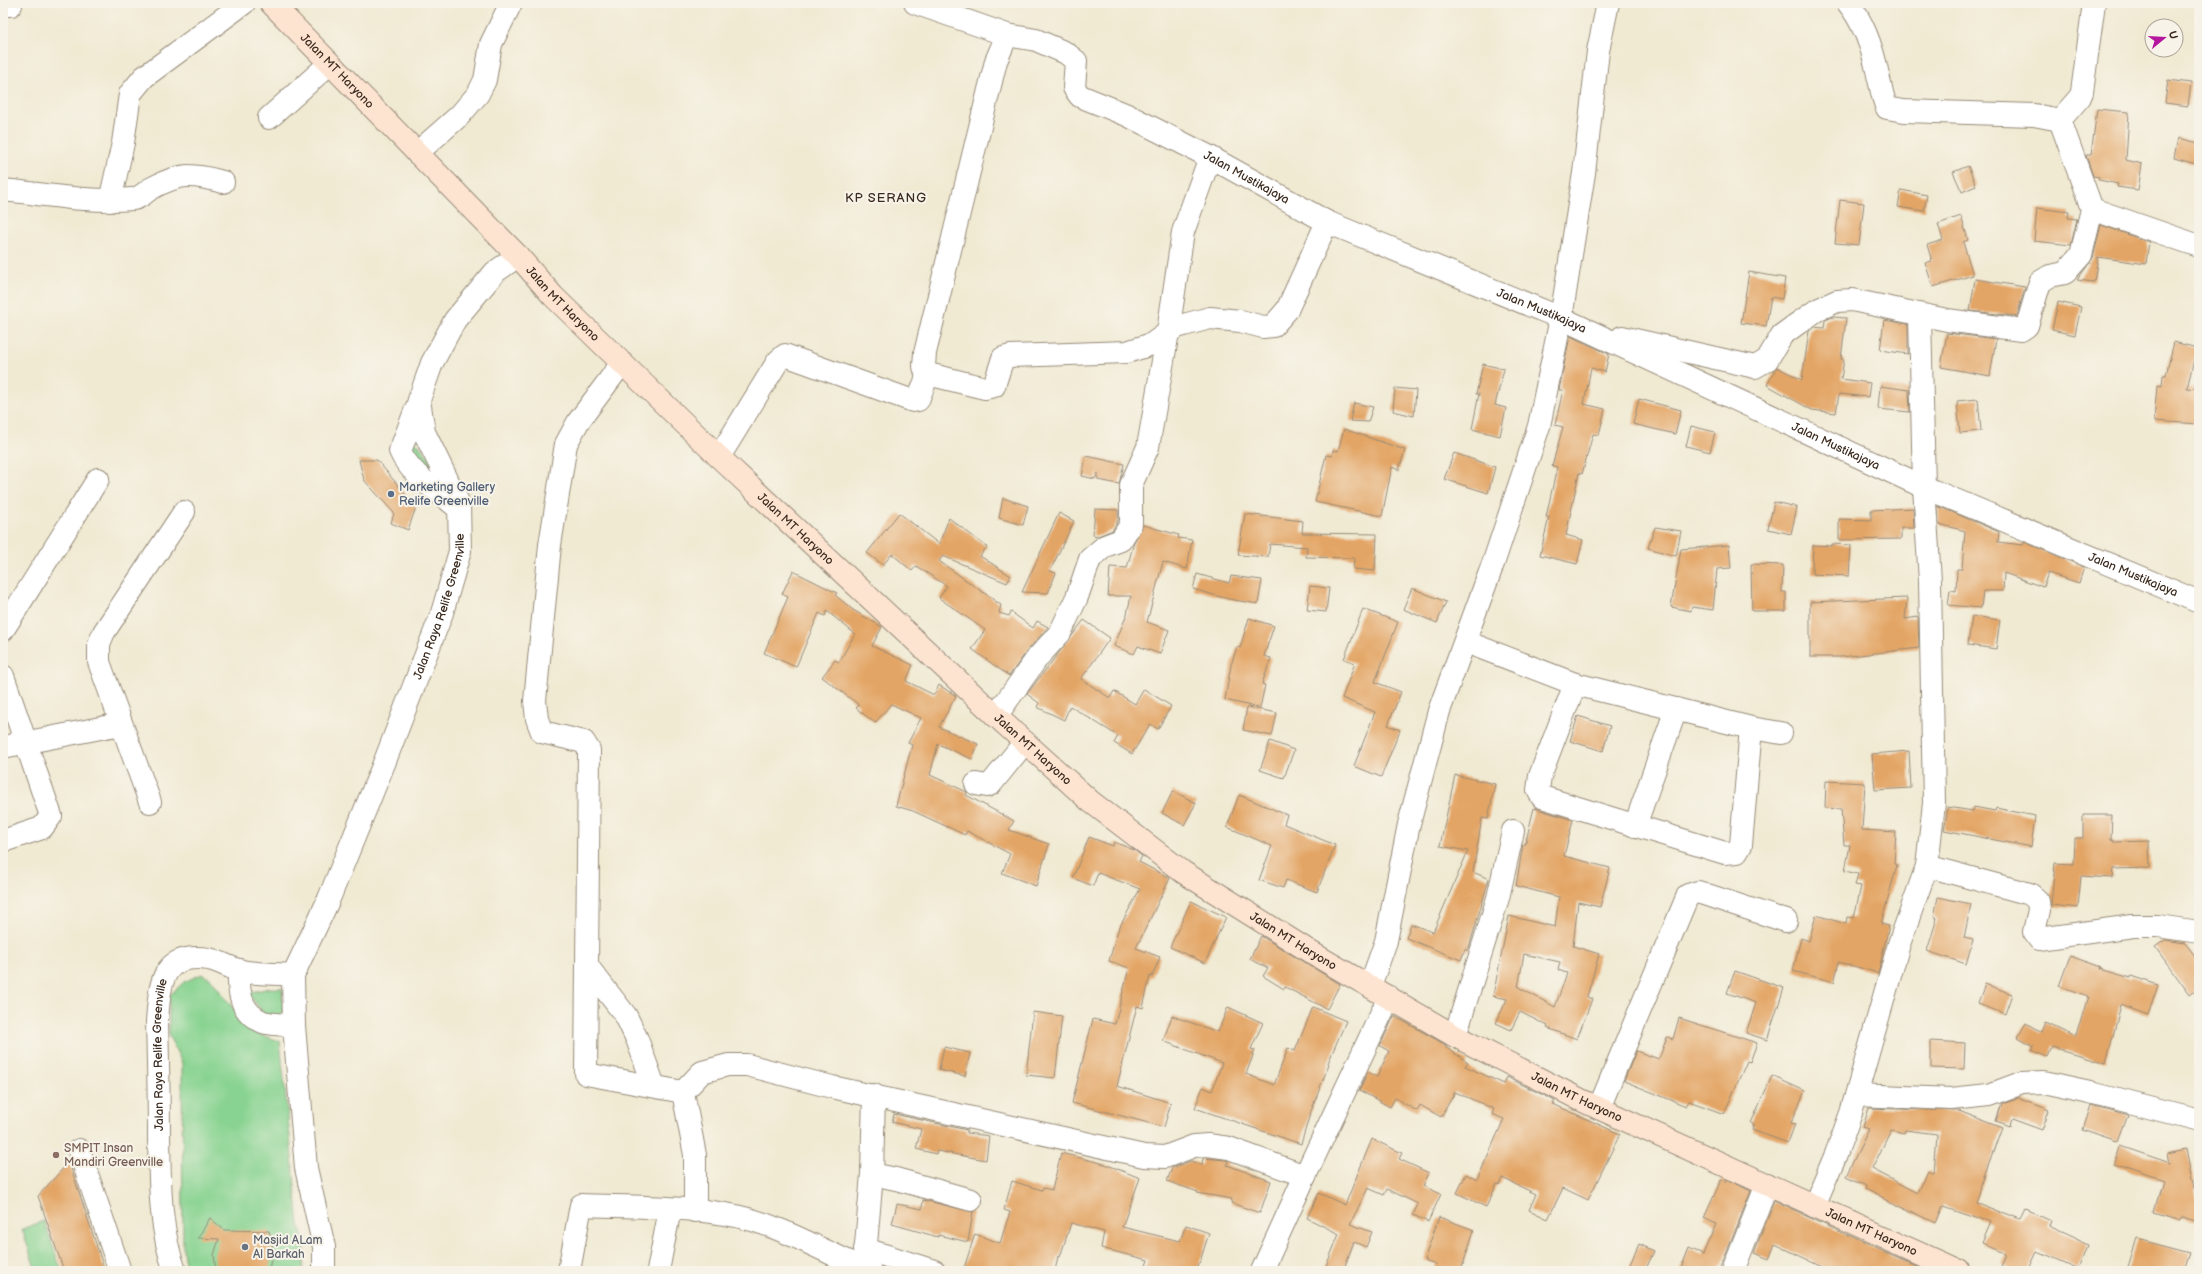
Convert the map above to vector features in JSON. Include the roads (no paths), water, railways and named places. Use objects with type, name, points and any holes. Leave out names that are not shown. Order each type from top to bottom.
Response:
[{"type":"main road","name":"Jalan MT Haryono","points":[[271,3],[518,256],[553,296],[719,457],[996,716],[1090,801],[1183,872],[1312,953],[1455,1036],[1599,1108],[1958,1271]]},
{"type":"street","points":[[110,201],[123,143],[130,94],[144,76],[244,3]]},
{"type":"street","points":[[417,153],[460,115],[478,94],[485,80],[491,44],[511,3]]},
{"type":"street","name":"Jalan Mustikajaya","points":[[915,3],[1007,35],[1036,40],[1066,53],[1076,61],[1074,88],[1080,96],[1127,115],[1210,157],[1327,222],[1561,318],[1924,487],[2199,602]]},
{"type":"street","points":[[1370,986],[1386,941],[1409,824],[1439,711],[1466,642],[1538,426],[1561,318],[1584,173],[1598,51],[1608,3]]},
{"type":"street","points":[[1848,3],[1863,26],[1872,50],[1882,99],[1887,108],[1904,111],[2034,116],[2060,120]]},
{"type":"street","points":[[2060,120],[2080,97],[2082,92],[2094,3]]},
{"type":"street","points":[[719,457],[778,361],[785,355],[913,401],[918,400],[922,394],[927,377],[924,366],[925,353],[996,61],[1007,35]]},
{"type":"street","points":[[268,118],[329,64]]},
{"type":"street","points":[[1593,332],[1643,341],[1755,367],[1766,360],[1782,335],[1817,310],[1837,301],[1852,300],[1947,320],[2021,330],[2027,326],[2040,282],[2050,276],[2066,273],[2081,255],[2092,209],[2060,120]]},
{"type":"street","points":[[996,716],[1038,657],[1060,633],[1077,597],[1090,559],[1105,546],[1121,540],[1131,524],[1131,485],[1148,447],[1168,332],[1183,232],[1210,157]]},
{"type":"street","points":[[3,190],[110,201],[134,199],[168,180],[186,174],[202,176],[223,182]]},
{"type":"street","points":[[2092,209],[2199,246]]},
{"type":"street","points":[[927,377],[940,376],[985,388],[994,386],[1003,358],[1010,356],[1127,352],[1152,344],[1176,326],[1210,318],[1240,321],[1263,327],[1273,326],[1287,310],[1327,222]]},
{"type":"street","name":"Jalan Raya Relife Greenville","points":[[324,1271],[324,1247],[306,1168],[294,1026],[293,975],[328,901],[442,613],[460,551],[460,504],[424,432],[419,400],[432,363],[455,320],[495,272],[518,256]]},
{"type":"street","points":[[1814,1206],[1836,1154],[1857,1094],[1899,944],[1927,866],[1934,803],[1930,581],[1924,487],[1920,315]]},
{"type":"street","points":[[622,363],[578,422],[566,444],[550,545],[535,702],[537,719],[542,732],[584,742],[589,750],[586,1074],[683,1092]]},
{"type":"street","points":[[419,400],[400,451],[404,461],[460,510]]},
{"type":"street","points":[[3,630],[98,479]]},
{"type":"street","points":[[150,802],[120,724],[99,662],[99,644],[104,632],[184,512]]},
{"type":"street","points":[[1466,642],[1575,684],[1752,728],[1781,733]]},
{"type":"street","points":[[3,676],[51,816],[42,828],[3,841]]},
{"type":"street","points":[[1575,684],[1540,776],[1538,790],[1542,797],[1725,853],[1737,852],[1741,844],[1752,728]]},
{"type":"street","points":[[1635,826],[1676,709]]},
{"type":"street","points":[[3,747],[120,724]]},
{"type":"street","points":[[976,784],[987,786],[992,784],[1025,742]]},
{"type":"street","points":[[1455,1036],[1498,898],[1513,831]]},
{"type":"street","points":[[1927,866],[2030,894],[2038,901],[2039,910],[2034,932],[2039,939],[2133,926],[2165,926],[2199,932]]},
{"type":"street","points":[[1599,1108],[1688,895],[1698,892],[1786,921]]},
{"type":"street","name":"Jalan Raya Relife Greenville","points":[[175,1271],[169,1254],[161,1208],[157,1021],[159,995],[164,976],[172,965],[182,959],[210,960],[239,970],[293,975]]},
{"type":"street","points":[[588,968],[626,1016],[637,1039],[654,1086]]},
{"type":"street","points":[[239,970],[240,999],[250,1014],[264,1022],[294,1026]]},
{"type":"street","points":[[1262,1271],[1305,1176],[1390,997]]},
{"type":"street","points":[[683,1092],[702,1072],[728,1066],[747,1065],[1144,1156],[1165,1157],[1194,1146],[1208,1144],[1229,1148],[1305,1176]]},
{"type":"street","points":[[1857,1094],[1951,1099],[1989,1095],[2021,1083],[2044,1082],[2090,1092],[2199,1120]]},
{"type":"street","points":[[683,1092],[695,1155],[695,1211]]},
{"type":"street","points":[[867,1263],[872,1174],[874,1095]]},
{"type":"street","points":[[79,1150],[120,1271]]},
{"type":"street","points":[[872,1174],[971,1200]]},
{"type":"street","points":[[1733,1271],[1767,1184]]},
{"type":"street","points":[[569,1271],[581,1205],[670,1209],[736,1216],[775,1228],[867,1263],[934,1271]]},
{"type":"street","points":[[658,1271],[670,1209]]},
{"type":"place","name":"Marketing Gallery Relife Greenville","points":[[391,494]]},
{"type":"place","name":"SMPIT Insan Mandiri Greenville","points":[[56,1155]]},
{"type":"place","name":"Masjid ALam Al Barkah","points":[[245,1247]]},
{"type":"district","name":"KP SERANG","points":[[886,198]]}]
